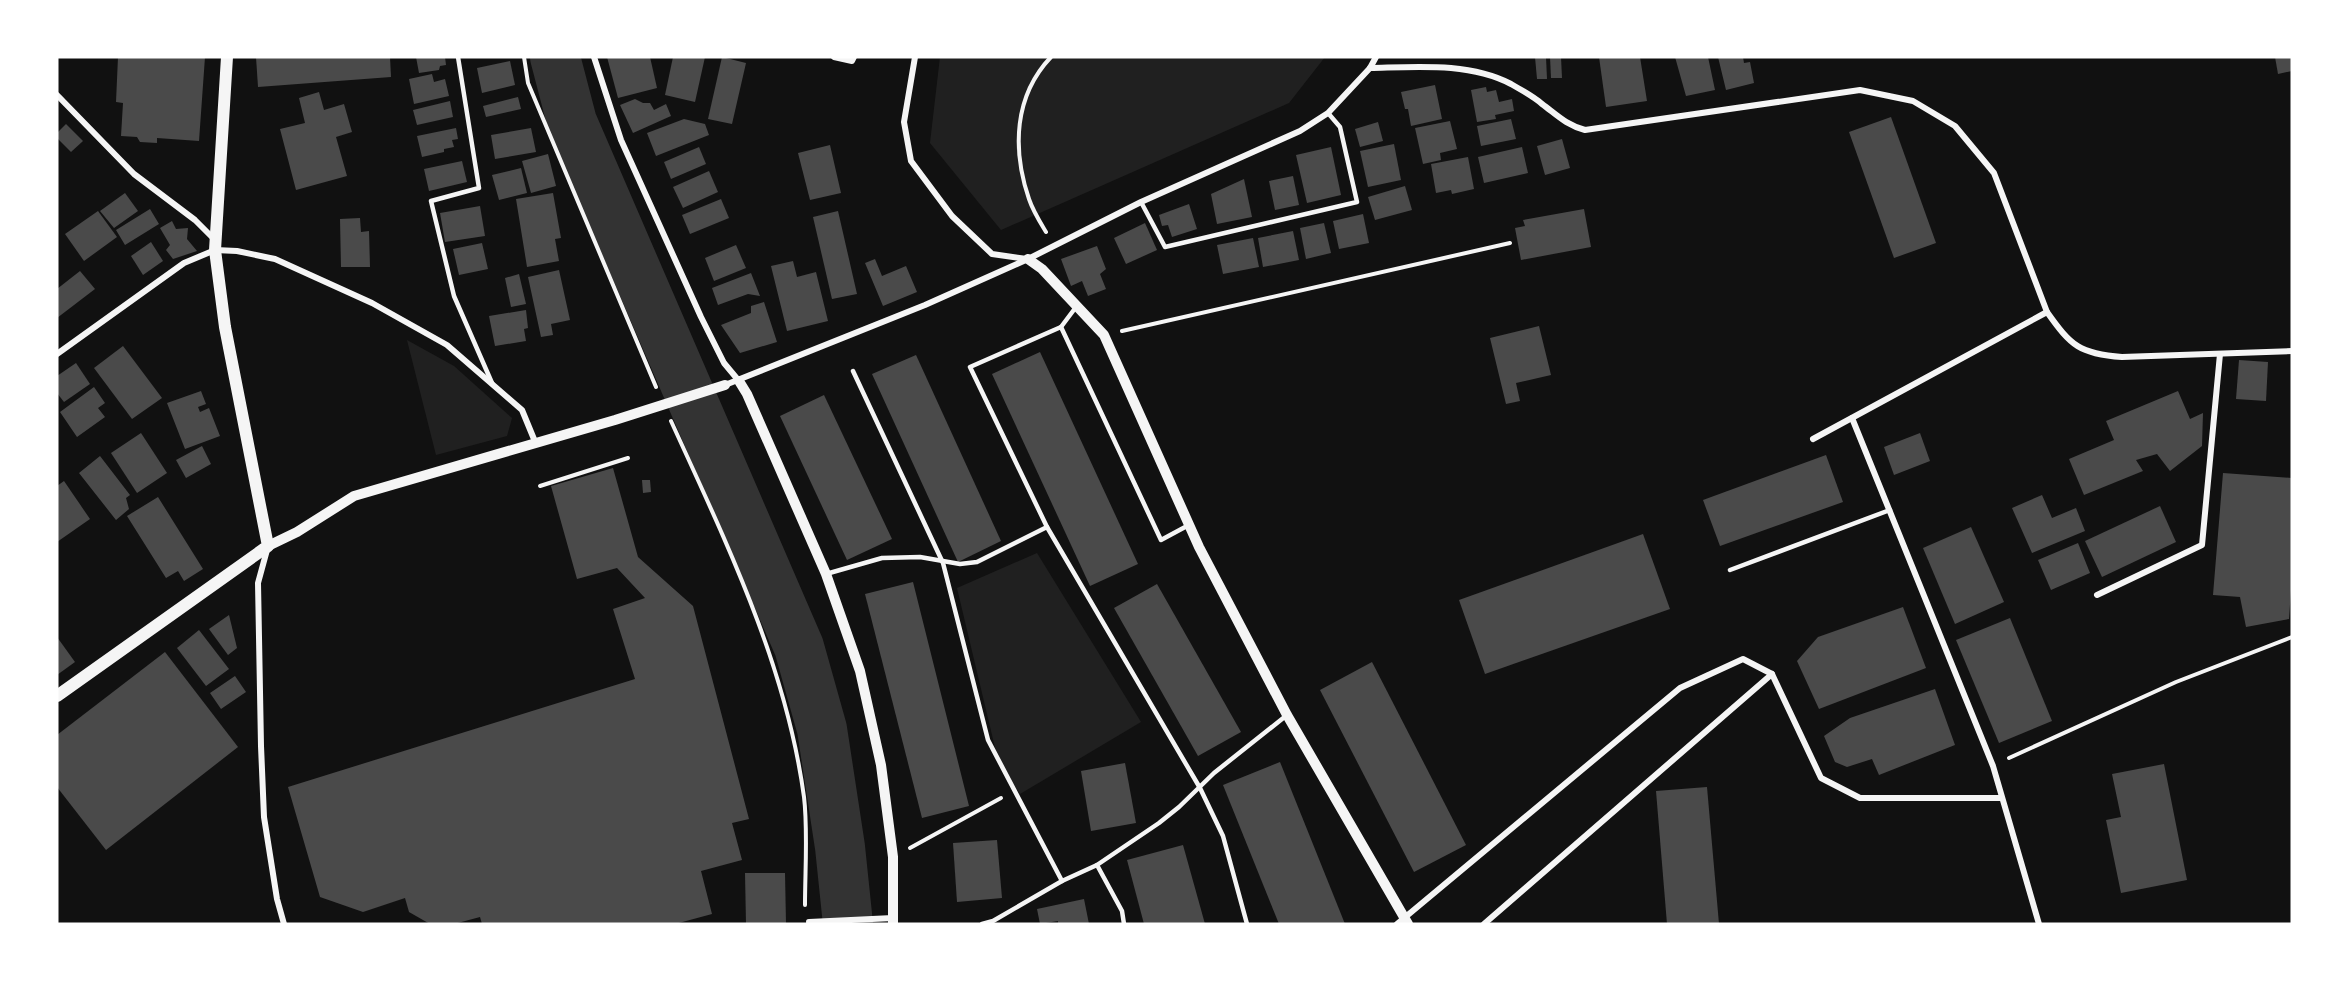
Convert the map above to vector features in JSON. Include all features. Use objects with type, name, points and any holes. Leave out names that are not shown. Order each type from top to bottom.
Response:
[{"type":"main road","points":[[57,696],[268,546],[225,327],[215,245],[226,57]]},
{"type":"street","points":[[594,57],[621,140],[701,317],[724,363],[747,394],[826,574],[860,671],[881,765],[893,858],[893,921],[807,922]]},
{"type":"street","points":[[834,57],[852,61],[854,57]]},
{"type":"street","points":[[915,57],[904,122],[910,161],[952,216],[992,254],[1028,259],[1042,269],[1104,335],[1151,436],[1188,525],[1287,715],[1402,922],[1680,687],[1743,659],[1772,674],[1821,778],[1860,798],[2000,798]]},
{"type":"street","points":[[284,924],[277,899],[264,817],[258,583],[268,546],[354,496],[536,444],[739,381],[1028,259],[1142,202],[1300,131],[1328,114],[1370,68],[1376,57]]},
{"type":"street","points":[[1370,68],[1446,68],[1479,72],[1511,85],[1542,104],[1558,118],[1573,127],[1585,130],[1860,90],[1912,101],[1955,126],[1994,173],[2047,312],[2061,332],[2076,346],[2098,355],[2122,357],[2292,351]]},
{"type":"street","points":[[57,95],[134,174],[195,220],[215,245],[275,260],[372,303],[447,345],[522,410],[536,444]]},
{"type":"street","points":[[57,354],[184,263],[215,245]]},
{"type":"street","points":[[1813,439],[2047,312]]},
{"type":"street","points":[[2097,595],[2202,545],[2220,354]]},
{"type":"street","points":[[1852,418],[1993,766],[2000,798],[2039,924]]},
{"type":"street","points":[[1484,924],[1772,674]]},
{"type":"lane","points":[[458,57],[479,188],[431,201],[454,296],[492,384]]},
{"type":"lane","points":[[1142,202],[1165,247],[1357,202],[1340,127],[1328,114]]},
{"type":"lane","points":[[1076,307],[1061,327],[969,367],[1047,527],[1200,788],[1223,836],[1247,924]]},
{"type":"lane","points":[[1061,327],[1161,540],[1188,525]]},
{"type":"lane","points":[[853,371],[943,563],[988,740],[1062,881]]},
{"type":"lane","points":[[1730,570],[1890,510]]},
{"type":"lane","points":[[826,574],[882,558],[920,557],[943,563],[977,562],[1047,527]]},
{"type":"lane","points":[[982,924],[994,922],[1062,881],[1097,865],[1160,823],[1214,773],[1287,715]]},
{"type":"lane","points":[[1097,865],[1122,911],[1124,924]]},
{"type":"path","points":[[524,57],[528,83],[764,636],[793,730],[804,798],[807,922]]},
{"type":"path","points":[[1051,57],[1032,81],[1019,115],[1019,153],[1029,199],[1053,246]]},
{"type":"path","points":[[1104,335],[1510,243]]},
{"type":"path","points":[[540,486],[628,458]]},
{"type":"path","points":[[1993,766],[2176,682],[2292,637]]},
{"type":"path","points":[[893,858],[1014,790]]},
{"type":"shaded area","points":[[940,57],[1325,57],[1289,103],[1001,230],[930,143]]},
{"type":"shaded area","points":[[407,340],[454,366],[512,418],[507,436],[436,455]]},
{"type":"shaded area","points":[[1037,553],[1141,722],[1020,794],[998,760],[957,588]]},
{"type":"building","points":[[118,57],[205,57],[199,141],[157,138],[157,143],[140,142],[137,137],[121,136],[123,103],[116,102]]},
{"type":"building","points":[[256,57],[390,57],[391,77],[258,87]]},
{"type":"building","points":[[416,57],[445,57],[446,65],[440,66],[439,70],[419,73]]},
{"type":"building","points":[[607,57],[650,57],[657,88],[618,98]]},
{"type":"building","points":[[673,57],[705,57],[695,102],[665,95]]},
{"type":"building","points":[[722,57],[746,63],[732,124],[708,119]]},
{"type":"building","points":[[1535,57],[1546,57],[1547,79],[1537,79]]},
{"type":"building","points":[[1550,57],[1561,57],[1562,78],[1551,78]]},
{"type":"building","points":[[1599,57],[1640,57],[1647,101],[1606,107]]},
{"type":"building","points":[[1675,57],[1708,57],[1715,90],[1686,96]]},
{"type":"building","points":[[1718,57],[1743,57],[1744,63],[1750,62],[1754,83],[1726,90]]},
{"type":"building","points":[[2275,57],[2292,57],[2292,71],[2278,74]]},
{"type":"building","points":[[510,61],[515,85],[482,93],[477,68]]},
{"type":"building","points":[[432,74],[434,82],[445,79],[449,96],[414,104],[409,79]]},
{"type":"building","points":[[1435,85],[1442,119],[1411,126],[1408,109],[1405,109],[1401,92]]},
{"type":"building","points":[[1486,87],[1487,92],[1496,90],[1499,102],[1512,99],[1514,111],[1495,115],[1496,119],[1477,122],[1471,90]]},
{"type":"building","points":[[319,92],[324,110],[344,104],[352,132],[336,137],[347,176],[296,190],[280,129],[305,123],[299,98]]},
{"type":"building","points":[[518,97],[521,109],[486,117],[483,106]]},
{"type":"building","points":[[635,99],[643,103],[650,103],[654,110],[666,104],[671,116],[633,133],[620,105]]},
{"type":"building","points":[[450,101],[453,117],[417,125],[413,110]]},
{"type":"building","points":[[1891,117],[1936,243],[1894,258],[1849,132]]},
{"type":"building","points":[[684,119],[705,124],[709,135],[656,156],[647,133]]},
{"type":"building","points":[[1511,119],[1516,139],[1481,146],[1477,126]]},
{"type":"building","points":[[1450,121],[1457,149],[1440,153],[1441,160],[1423,164],[1415,128]]},
{"type":"building","points":[[1378,122],[1383,141],[1360,147],[1355,129]]},
{"type":"building","points":[[66,124],[83,141],[71,152],[57,138],[57,133]]},
{"type":"building","points":[[456,128],[458,139],[452,140],[454,147],[422,157],[417,136]]},
{"type":"building","points":[[531,128],[536,152],[495,159],[491,135]]},
{"type":"building","points":[[1562,139],[1570,168],[1545,175],[1537,146]]},
{"type":"building","points":[[1394,144],[1401,180],[1368,187],[1360,151]]},
{"type":"building","points":[[830,145],[841,193],[810,200],[798,153]]},
{"type":"building","points":[[699,147],[706,164],[671,179],[664,162]]},
{"type":"building","points":[[1331,147],[1341,195],[1307,203],[1296,155]]},
{"type":"building","points":[[1522,147],[1528,173],[1484,183],[1478,157]]},
{"type":"building","points":[[548,154],[556,186],[531,193],[522,161]]},
{"type":"building","points":[[1468,157],[1474,189],[1452,194],[1451,190],[1436,193],[1431,164]]},
{"type":"building","points":[[462,161],[467,182],[429,191],[424,169]]},
{"type":"building","points":[[521,168],[527,193],[499,200],[492,175]]},
{"type":"building","points":[[709,171],[718,192],[683,208],[673,187]]},
{"type":"building","points":[[1293,176],[1299,205],[1275,210],[1269,181]]},
{"type":"building","points":[[1244,179],[1252,217],[1217,224],[1211,194]]},
{"type":"building","points":[[1405,186],[1412,210],[1375,220],[1368,197]]},
{"type":"building","points":[[125,193],[138,211],[114,228],[100,211]]},
{"type":"building","points":[[553,193],[561,238],[555,239],[559,261],[527,267],[516,199]]},
{"type":"building","points":[[721,199],[729,218],[690,234],[682,215]]},
{"type":"building","points":[[1189,204],[1197,229],[1172,237],[1168,225],[1162,226],[1159,215]]},
{"type":"building","points":[[480,206],[485,236],[445,242],[440,213]]},
{"type":"building","points":[[150,209],[159,224],[125,245],[116,230]]},
{"type":"building","points":[[1584,209],[1591,247],[1521,260],[1515,228],[1525,226],[1523,220]]},
{"type":"building","points":[[98,211],[117,237],[84,261],[65,234]]},
{"type":"building","points":[[838,211],[857,294],[832,299],[813,217]]},
{"type":"building","points":[[1363,214],[1369,243],[1339,249],[1333,221]]},
{"type":"building","points":[[360,218],[361,232],[369,231],[370,267],[341,267],[340,219]]},
{"type":"building","points":[[172,221],[176,229],[188,228],[187,239],[197,251],[173,259],[166,250],[170,245],[160,228]]},
{"type":"building","points":[[1145,223],[1157,250],[1126,264],[1114,238]]},
{"type":"building","points":[[1324,223],[1331,253],[1306,259],[1300,228]]},
{"type":"building","points":[[1293,231],[1299,260],[1263,267],[1258,238]]},
{"type":"building","points":[[1253,238],[1259,267],[1223,274],[1217,245]]},
{"type":"building","points":[[151,242],[163,261],[143,275],[131,256]]},
{"type":"building","points":[[482,243],[488,269],[459,275],[453,249]]},
{"type":"building","points":[[736,245],[746,268],[714,281],[705,258]]},
{"type":"building","points":[[1097,246],[1106,269],[1100,274],[1106,289],[1088,296],[1082,281],[1071,286],[1061,259]]},
{"type":"building","points":[[875,259],[882,276],[906,266],[917,292],[883,306],[865,263]]},
{"type":"building","points":[[793,261],[797,277],[816,272],[828,321],[787,331],[771,266]]},
{"type":"building","points":[[559,270],[570,320],[551,324],[553,335],[541,337],[528,277]]},
{"type":"building","points":[[80,271],[95,289],[57,318],[57,289]]},
{"type":"building","points":[[751,273],[760,296],[748,294],[718,305],[712,288]]},
{"type":"building","points":[[519,274],[526,304],[511,307],[505,278]]},
{"type":"building","points":[[764,302],[777,342],[740,353],[721,325],[751,313],[751,306]]},
{"type":"building","points":[[526,310],[528,328],[524,329],[526,341],[495,346],[489,316]]},
{"type":"building","points":[[1539,326],[1551,375],[1516,383],[1520,401],[1506,404],[1490,338]]},
{"type":"building","points":[[123,346],[162,398],[132,419],[94,368]]},
{"type":"building","points":[[1040,352],[1138,564],[1090,586],[992,374]]},
{"type":"building","points":[[916,355],[1001,541],[958,562],[872,374]]},
{"type":"building","points":[[2239,360],[2268,362],[2266,401],[2236,399]]},
{"type":"building","points":[[76,363],[90,384],[64,402],[57,393],[57,376]]},
{"type":"building","points":[[94,387],[105,403],[98,408],[105,417],[77,437],[60,412]]},
{"type":"building","points":[[201,391],[206,404],[198,407],[200,412],[209,408],[220,436],[185,449],[167,403]]},
{"type":"building","points":[[2178,391],[2190,419],[2203,413],[2202,446],[2170,471],[2157,454],[2136,460],[2143,471],[2084,495],[2069,459],[2114,440],[2106,421]]},
{"type":"building","points":[[824,395],[892,539],[847,560],[780,416]]},
{"type":"building","points":[[141,433],[167,473],[137,493],[111,453]]},
{"type":"building","points":[[1920,433],[1930,461],[1894,475],[1884,447]]},
{"type":"building","points":[[202,446],[211,464],[186,478],[176,460]]},
{"type":"building","points":[[1826,455],[1843,502],[1720,546],[1703,500]]},
{"type":"building","points":[[100,456],[130,495],[126,498],[129,509],[116,520],[79,473]]},
{"type":"building","points":[[613,468],[638,557],[693,606],[749,819],[732,823],[742,860],[701,871],[712,914],[675,924],[482,924],[480,917],[454,924],[430,924],[409,912],[405,898],[363,912],[320,897],[288,787],[635,679],[613,609],[645,598],[617,568],[577,579],[551,486]]},
{"type":"building","points":[[2223,473],[2292,478],[2292,576],[2289,619],[2246,627],[2240,597],[2213,595]]},
{"type":"building","points":[[642,480],[650,480],[651,492],[643,493]]},
{"type":"building","points":[[64,481],[90,519],[57,542],[57,486]]},
{"type":"building","points":[[2042,495],[2052,518],[2076,508],[2085,531],[2032,553],[2012,508]]},
{"type":"building","points":[[158,497],[203,569],[184,581],[178,571],[166,578],[127,516]]},
{"type":"building","points":[[2160,506],[2176,542],[2102,577],[2085,541]]},
{"type":"building","points":[[1971,527],[2004,602],[1955,624],[1923,548]]},
{"type":"building","points":[[1643,534],[1670,609],[1485,674],[1459,600]]},
{"type":"building","points":[[2078,543],[2090,573],[2051,590],[2038,560]]},
{"type":"building","points":[[913,582],[969,806],[922,818],[865,594]]},
{"type":"building","points":[[1157,584],[1241,732],[1198,756],[1114,608]]},
{"type":"building","points":[[1903,607],[1926,668],[1819,709],[1797,661],[1818,637]]},
{"type":"building","points":[[229,615],[237,648],[228,655],[209,629]]},
{"type":"building","points":[[2010,618],[2052,721],[1999,743],[1956,640]]},
{"type":"building","points":[[199,630],[229,669],[206,686],[177,648]]},
{"type":"building","points":[[57,637],[75,662],[57,675]]},
{"type":"building","points":[[165,652],[238,747],[106,850],[57,787],[57,735]]},
{"type":"building","points":[[1372,662],[1466,845],[1414,872],[1320,690]]},
{"type":"building","points":[[235,676],[246,692],[221,709],[210,693]]},
{"type":"building","points":[[1935,689],[1955,745],[1879,775],[1872,759],[1847,767],[1835,762],[1824,736],[1850,718]]},
{"type":"building","points":[[1280,762],[1345,924],[1279,924],[1223,785]]},
{"type":"building","points":[[1125,763],[1136,823],[1091,831],[1081,771]]},
{"type":"building","points":[[2164,764],[2187,880],[2121,893],[2106,820],[2121,817],[2112,774]]},
{"type":"building","points":[[1707,787],[1719,924],[1667,924],[1656,791]]},
{"type":"building","points":[[997,840],[1002,898],[957,902],[953,843]]},
{"type":"building","points":[[1183,845],[1205,924],[1144,924],[1127,860]]},
{"type":"building","points":[[745,873],[785,873],[786,924],[746,924]]},
{"type":"building","points":[[1084,899],[1089,924],[1058,924],[1058,921],[1040,924],[1037,909]]},
{"type":"waterway","points":[[555,57],[572,122],[799,647],[822,729],[840,847],[848,924]]}]
